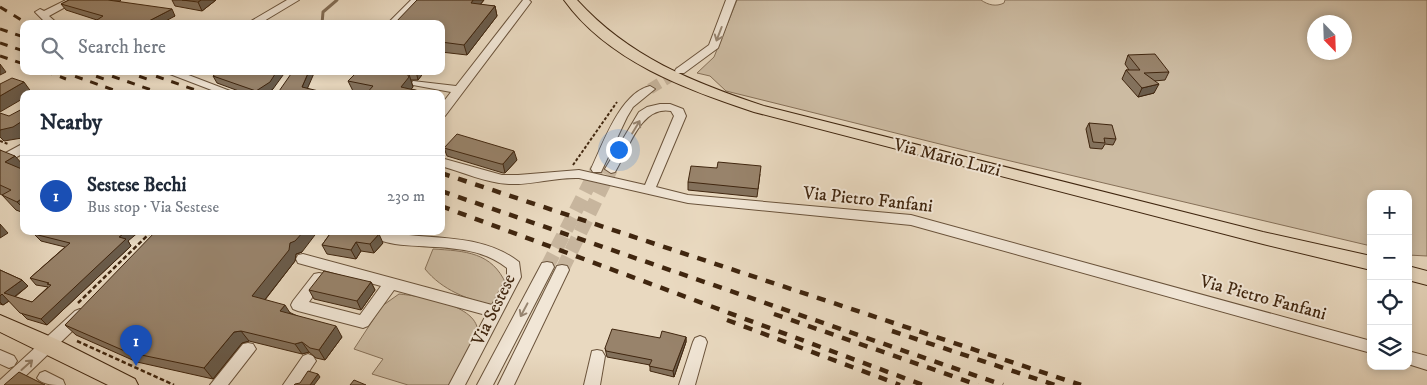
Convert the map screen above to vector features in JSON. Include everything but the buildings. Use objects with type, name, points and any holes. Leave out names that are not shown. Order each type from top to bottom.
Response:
[{"type":"main road","name":"Via Mario Luzi","points":[[570,0],[605,36],[632,55],[688,84],[728,98],[839,130],[1263,238],[1367,261]]},
{"type":"main road","points":[[1412,268],[1427,270]]},
{"type":"main road","points":[[1412,274],[1427,278]]},
{"type":"main road","points":[[0,323],[50,345],[123,384]]},
{"type":"street","points":[[49,20],[41,13],[73,0]]},
{"type":"street","points":[[258,20],[294,0]]},
{"type":"street","points":[[396,20],[416,0]]},
{"type":"street","points":[[680,70],[714,46],[731,0]]},
{"type":"street","points":[[445,109],[526,2]]},
{"type":"street","points":[[180,75],[222,90]]},
{"type":"street","points":[[205,84],[218,76]]},
{"type":"street","points":[[417,83],[459,90]]},
{"type":"street","points":[[597,169],[624,111],[638,97],[650,89]]},
{"type":"street","points":[[612,169],[643,115],[653,109],[676,109],[680,116],[649,190]]},
{"type":"street","points":[[3,158],[20,149]]},
{"type":"street","points":[[3,158],[20,157]]},
{"type":"street","name":"Via Pietro Fanfani","points":[[445,163],[506,180],[530,179],[568,173],[649,190],[671,197],[911,220],[1367,346]]},
{"type":"street","name":"Via Sestese","points":[[380,235],[395,239],[477,247],[502,257],[514,266],[515,271],[456,385]]},
{"type":"street","points":[[303,259],[495,312]]},
{"type":"street","points":[[329,266],[298,304],[363,322],[391,283]]},
{"type":"street","points":[[484,385],[548,267]]},
{"type":"street","points":[[506,385],[562,270]]},
{"type":"street","points":[[5,385],[50,345],[90,304]]},
{"type":"street","points":[[687,385],[700,342]]},
{"type":"street","points":[[218,385],[248,349]]},
{"type":"street","points":[[592,385],[597,356]]},
{"type":"street","points":[[1412,358],[1427,363]]},
{"type":"street","points":[[291,385],[308,361]]},
{"type":"path","points":[[568,173],[613,106],[621,101]]},
{"type":"path","points":[[74,307],[148,235]]},
{"type":"path","points":[[73,339],[174,385]]},
{"type":"shaded area","points":[[737,0],[981,0],[995,5],[1004,3],[1005,0],[1427,0],[1427,256],[1412,255],[1412,190],[1367,190],[1367,245],[968,151],[726,91],[710,76],[697,73],[714,57]]},
{"type":"shaded area","points":[[433,249],[476,255],[493,265],[506,284],[493,305],[456,293],[439,283],[425,269]]},
{"type":"shaded area","points":[[399,294],[448,304],[471,317],[477,326],[475,342],[450,385],[408,385],[372,374],[383,359],[354,349],[382,306]]},
{"type":"waterway","points":[[322,20],[323,12],[337,0]]},
{"type":"tunnel","points":[[650,89],[680,71]]},
{"type":"tunnel","points":[[547,267],[597,169]]},
{"type":"tunnel","points":[[562,270],[611,169]]},
{"type":"railway","points":[[0,7],[21,20]]},
{"type":"railway","points":[[0,29],[20,36]]},
{"type":"railway","points":[[0,43],[20,50]]},
{"type":"railway","points":[[0,56],[20,63]]},
{"type":"railway","points":[[56,75],[66,79]]},
{"type":"railway","points":[[71,75],[114,90]]},
{"type":"railway","points":[[92,75],[104,79]]},
{"type":"railway","points":[[108,75],[152,90]]},
{"type":"railway","points":[[136,75],[147,79]]},
{"type":"railway","points":[[152,75],[196,90]]},
{"type":"railway","points":[[445,174],[1081,385]]},
{"type":"railway","points":[[445,192],[1003,385]]},
{"type":"railway","points":[[445,207],[923,385]]},
{"type":"railway","points":[[774,314],[978,385]]},
{"type":"railway","points":[[727,320],[900,385]]},
{"type":"railway","points":[[892,331],[1055,385]]},
{"type":"place","name":"Sestese Bechi","points":[[136,366]]}]
